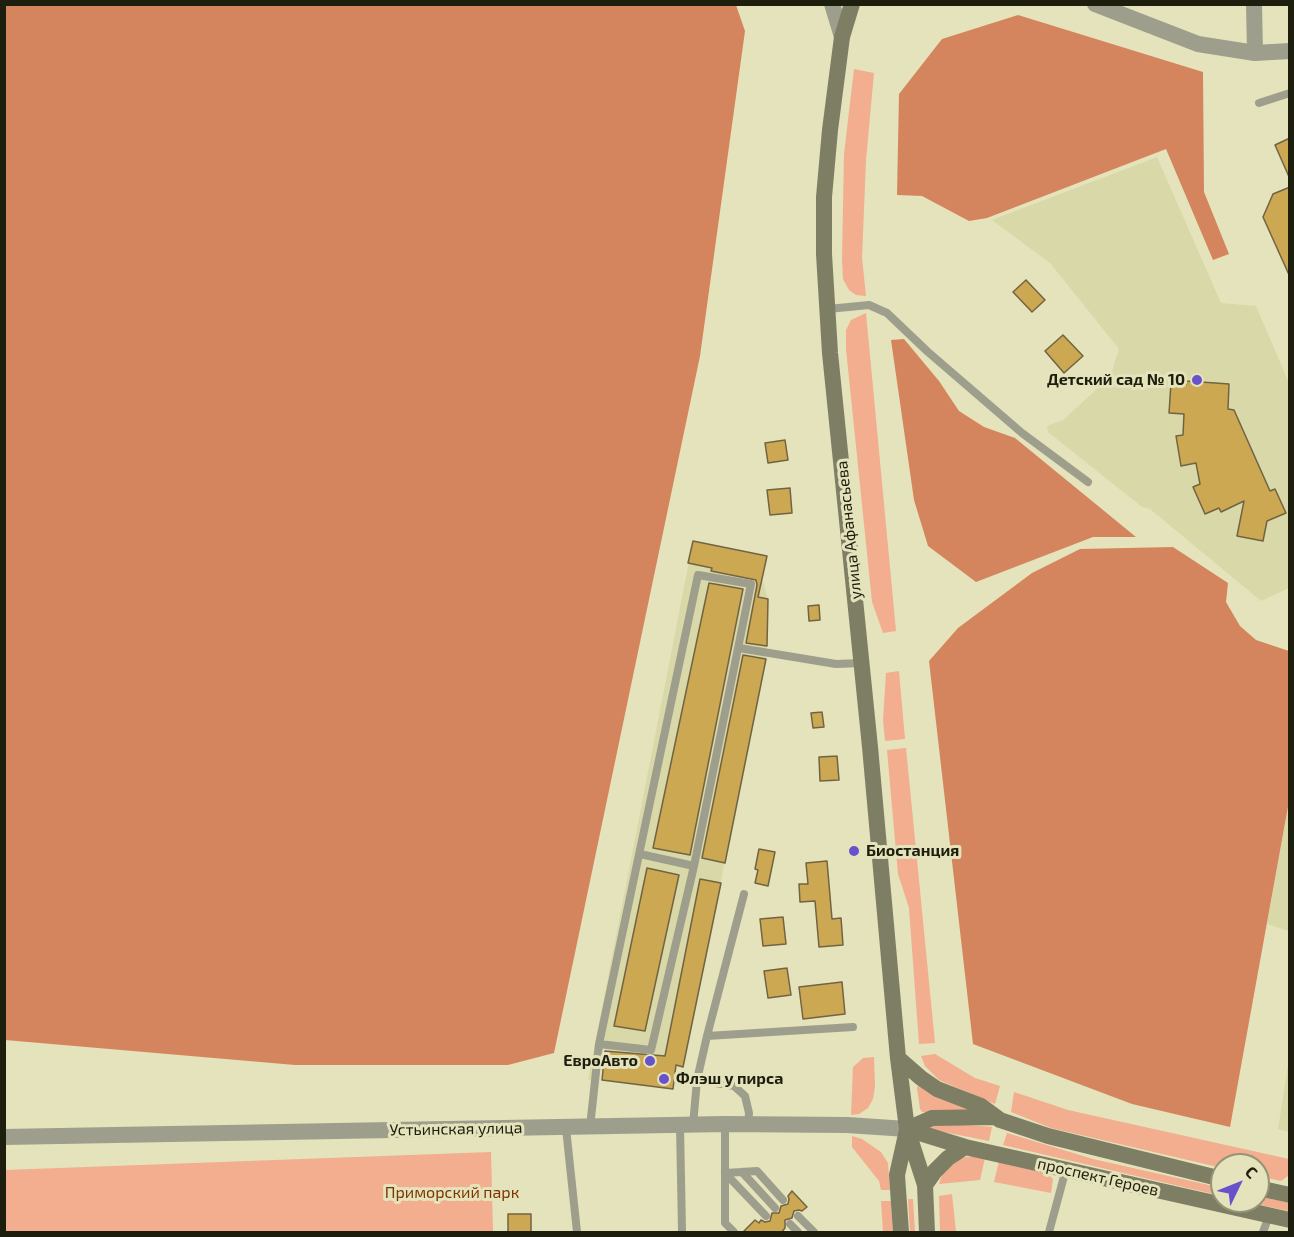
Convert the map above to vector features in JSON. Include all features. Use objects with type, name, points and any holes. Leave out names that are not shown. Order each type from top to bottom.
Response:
[{"type":"main road","name":"улица Афанасьева","points":[[852,4],[842,37],[830,130],[824,197],[824,254],[898,1058],[907,1129]]},
{"type":"main road","points":[[898,1058],[937,1089],[981,1106],[994,1117]]},
{"type":"main road","points":[[907,1129],[932,1118],[994,1117]]},
{"type":"main road","name":"проспект Героев","points":[[994,1117],[1048,1136],[1210,1176]]},
{"type":"main road","points":[[907,1129],[925,1185],[927,1233]]},
{"type":"main road","points":[[901,1233],[897,1175],[907,1129]]},
{"type":"main road","name":"проспект Героев","points":[[907,1129],[965,1147],[1290,1220]]},
{"type":"main road","points":[[925,1185],[948,1158],[965,1147]]},
{"type":"main road","points":[[1270,1191],[1290,1195]]},
{"type":"street","points":[[832,4],[842,37]]},
{"type":"street","points":[[1095,4],[1198,44],[1255,52],[1290,51]]},
{"type":"street","points":[[1254,4],[1255,52]]},
{"type":"street","name":"Устьинская улица","points":[[4,1137],[725,1124],[847,1125],[907,1129]]},
{"type":"lane","points":[[1259,103],[1290,93]]},
{"type":"lane","points":[[828,309],[869,305],[888,313],[928,352],[1022,433],[1088,482]]},
{"type":"lane","points":[[590,1127],[599,1044],[698,575],[751,584],[694,866],[651,1050],[599,1044]]},
{"type":"lane","points":[[739,648],[836,664],[862,663]]},
{"type":"lane","points":[[640,854],[694,866]]},
{"type":"lane","points":[[682,1233],[686,1125],[744,894]]},
{"type":"lane","points":[[707,1036],[853,1027]]},
{"type":"lane","points":[[697,1080],[734,1086],[745,1096],[749,1113],[748,1125]]},
{"type":"lane","points":[[725,1124],[725,1223],[734,1233]]},
{"type":"lane","points":[[566,1128],[577,1233]]},
{"type":"lane","points":[[1049,1233],[1066,1169]]},
{"type":"lane","points":[[725,1173],[757,1171],[783,1200]]},
{"type":"lane","points":[[742,1172],[775,1208]]},
{"type":"lane","points":[[725,1173],[766,1216]]},
{"type":"lane","points":[[798,1216],[814,1233]]},
{"type":"lane","points":[[1263,1233],[1269,1216]]},
{"type":"lane","points":[[790,1224],[798,1233]]},
{"type":"shaded area","points":[[4,5],[736,5],[745,31],[700,356],[554,1053],[508,1065],[295,1065],[5,1040]]},
{"type":"shaded area","points":[[1018,15],[1203,72],[1204,192],[1229,254],[1213,260],[1166,149],[987,218],[969,221],[922,196],[897,195],[899,94],[942,39]]},
{"type":"shaded area","name":"Детский сад № 10","points":[[1157,157],[1221,303],[1256,306],[1289,383],[1289,588],[1261,601],[1150,509],[1142,507],[1048,432],[1047,426],[1063,420],[1110,377],[1119,349],[1050,263],[992,220]]},
{"type":"shaded area","points":[[904,339],[939,381],[959,411],[984,427],[1015,438],[1136,537],[1093,537],[976,582],[928,546],[914,500],[891,340]]},
{"type":"shaded area","points":[[693,541],[767,556],[762,579],[768,599],[766,659],[683,1067],[664,1063],[660,1056],[603,1049],[599,1080],[588,1080]]},
{"type":"shaded area","points":[[1173,547],[1228,583],[1226,602],[1240,626],[1256,640],[1289,651],[1289,801],[1230,1127],[1132,1104],[973,1044],[929,661],[958,628],[1032,573],[1080,549]]},
{"type":"shaded area","points":[[1289,801],[1289,931],[1267,924]]},
{"type":"shaded area","points":[[1289,1059],[1290,1132],[1278,1129]]},
{"type":"green space","points":[[854,69],[874,73],[866,160],[862,258],[866,296],[856,295],[849,290],[843,279],[844,154]]},
{"type":"green space","points":[[866,313],[896,631],[883,633],[872,602],[846,349],[846,330],[851,320]]},
{"type":"green space","points":[[899,671],[905,739],[885,741],[883,720],[886,673]]},
{"type":"green space","points":[[906,748],[935,1043],[919,1044],[909,908],[898,874],[887,750]]},
{"type":"green space","points":[[935,1054],[975,1078],[1000,1086],[995,1104],[939,1080],[925,1066],[921,1056]]},
{"type":"green space","points":[[874,1057],[873,1099],[868,1108],[859,1114],[851,1115],[853,1067],[863,1058]]},
{"type":"green space","points":[[919,1083],[985,1113],[922,1112],[917,1088]]},
{"type":"green space","points":[[1014,1092],[1068,1110],[1262,1153],[1210,1153],[1210,1165],[1051,1128],[1011,1112]]},
{"type":"green space","points":[[947,1124],[992,1127],[989,1141],[929,1129],[929,1126]]},
{"type":"green space","points":[[1007,1133],[1093,1159],[1210,1185],[1210,1193],[1003,1145]]},
{"type":"green space","points":[[852,1136],[862,1139],[881,1152],[888,1163],[890,1190],[881,1190],[879,1181],[852,1147]]},
{"type":"green space","name":"Приморский парк","points":[[491,1152],[493,1232],[5,1232],[5,1170]]},
{"type":"green space","points":[[1270,1155],[1289,1159],[1289,1175],[1281,1181],[1270,1179]]},
{"type":"green space","points":[[973,1156],[985,1158],[980,1180],[939,1184],[943,1172],[961,1158]]},
{"type":"green space","points":[[999,1161],[1046,1172],[1053,1179],[1051,1193],[994,1182]]},
{"type":"green space","points":[[952,1194],[956,1232],[940,1232],[939,1196]]},
{"type":"green space","points":[[908,1199],[913,1199],[915,1232],[910,1232]]},
{"type":"green space","points":[[1270,1199],[1289,1203],[1289,1211],[1270,1207]]},
{"type":"green space","points":[[881,1201],[891,1201],[893,1232],[883,1232]]},
{"type":"building","points":[[1290,138],[1290,179],[1275,145]]},
{"type":"building","points":[[1290,187],[1290,277],[1263,217],[1273,194]]},
{"type":"building","points":[[1026,280],[1045,300],[1032,312],[1013,292]]},
{"type":"building","points":[[1063,335],[1083,356],[1064,373],[1045,351]]},
{"type":"building","points":[[1187,381],[1229,384],[1228,409],[1234,410],[1270,491],[1275,489],[1286,513],[1267,521],[1263,541],[1237,536],[1244,501],[1221,512],[1219,508],[1205,514],[1193,487],[1200,484],[1196,463],[1181,466],[1176,436],[1183,435],[1184,414],[1169,413],[1171,383],[1186,385]]},
{"type":"building","points":[[785,440],[788,460],[768,463],[765,443]]},
{"type":"building","points":[[790,488],[792,513],[770,515],[767,490]]},
{"type":"building","points":[[693,541],[767,556],[758,597],[768,599],[767,646],[746,643],[756,580],[711,571],[712,568],[688,563]]},
{"type":"building","points":[[709,583],[743,589],[690,855],[653,848]]},
{"type":"building","points":[[819,605],[820,620],[809,621],[808,606]]},
{"type":"building","points":[[743,655],[766,659],[725,863],[702,858]]},
{"type":"building","points":[[822,712],[824,727],[813,728],[811,713]]},
{"type":"building","points":[[837,756],[839,780],[820,781],[819,757]]},
{"type":"building","points":[[759,849],[775,852],[768,886],[755,883]]},
{"type":"building","points":[[827,861],[832,919],[841,918],[843,945],[819,947],[815,901],[800,902],[799,884],[808,884],[806,863]]},
{"type":"building","points":[[647,868],[679,875],[645,1031],[614,1026]]},
{"type":"building","points":[[700,879],[721,883],[683,1067],[676,1065],[673,1089],[602,1080],[605,1051],[665,1056]]},
{"type":"building","points":[[783,917],[786,944],[763,946],[760,919]]},
{"type":"building","points":[[787,968],[791,995],[768,998],[764,971]]},
{"type":"building","points":[[842,982],[845,1014],[803,1019],[799,987]]},
{"type":"building","points":[[792,1191],[807,1207],[802,1211],[794,1211],[792,1218],[785,1220],[785,1228],[781,1233],[742,1233],[755,1220],[759,1223],[761,1220],[770,1221],[772,1213],[779,1213],[781,1206],[788,1204],[788,1196]]},
{"type":"building","points":[[508,1214],[531,1214],[531,1233],[508,1233]]},
{"type":"place","name":"Детский сад № 10","points":[[1197,380]]},
{"type":"place","name":"Биостанция","points":[[854,851]]},
{"type":"place","name":"ЕвроАвто","points":[[650,1061]]},
{"type":"place","name":"Флэш у пирса","points":[[664,1079]]}]
